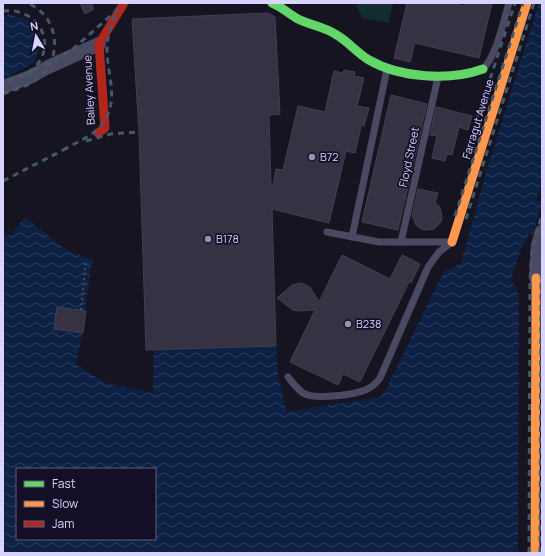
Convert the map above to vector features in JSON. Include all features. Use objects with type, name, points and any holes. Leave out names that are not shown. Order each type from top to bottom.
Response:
[{"type":"street","name":"Bailey Avenue","points":[[98,133],[105,128],[99,44],[124,3]]},
{"type":"street","points":[[272,3],[300,20],[336,34],[363,56],[371,61],[388,67],[406,72],[438,77],[460,76],[483,69]]},
{"type":"street","name":"Farragut Avenue","points":[[452,242],[527,3]]},
{"type":"street","points":[[3,87],[30,77],[48,67],[99,44]]},
{"type":"street","points":[[534,553],[538,543],[538,245],[542,231]]},
{"type":"lane","points":[[483,69],[490,61],[495,49],[510,3]]},
{"type":"lane","points":[[352,237],[388,67]]},
{"type":"lane","name":"Floyd Street","points":[[401,242],[438,77]]},
{"type":"lane","points":[[327,232],[379,242],[452,242]]},
{"type":"lane","points":[[288,377],[303,393],[313,396],[356,392],[366,390],[374,385],[380,378],[428,267],[438,252],[452,242]]},
{"type":"path","points":[[81,310],[86,260]]},
{"type":"green space","points":[[355,3],[393,3],[389,23],[362,18]]},
{"type":"water","points":[[539,3],[542,3],[542,182],[536,200],[542,202],[533,234],[529,233],[525,244],[523,243],[511,279],[519,296],[518,553],[3,553],[3,236],[11,235],[25,217],[65,249],[94,261],[91,267],[82,335],[76,364],[106,383],[153,393],[153,350],[276,346],[278,375],[287,412],[380,397],[385,391],[443,273],[461,263],[488,166]]},
{"type":"water","points":[[9,14],[27,20],[40,44],[35,62],[3,79],[3,17]]},
{"type":"building","points":[[80,3],[91,3],[94,9],[85,14]]},
{"type":"building","points":[[407,3],[452,3],[464,6],[465,3],[492,3],[479,58],[415,43],[410,62],[394,58]]},
{"type":"building","name":"B178","points":[[268,13],[275,17],[280,114],[269,115],[271,185],[273,186],[276,169],[283,170],[298,106],[325,112],[334,71],[343,73],[344,70],[355,72],[354,76],[364,78],[357,106],[369,108],[364,126],[361,126],[355,153],[346,151],[329,223],[272,209],[276,346],[146,350],[139,132],[132,19]]},
{"type":"building","points":[[391,95],[427,104],[398,230],[362,222]]},
{"type":"building","points":[[436,107],[472,116],[468,130],[459,127],[452,155],[447,154],[445,161],[432,158],[437,136],[430,135]]},
{"type":"building","points":[[418,189],[438,193],[435,203],[440,207],[442,217],[441,222],[434,229],[424,230],[420,228],[416,225],[412,216]]},
{"type":"building","name":"B238","points":[[342,255],[390,279],[402,255],[420,264],[411,283],[409,282],[360,382],[343,374],[338,385],[290,362],[315,310],[293,310],[277,298],[292,285],[301,283],[310,287],[319,302]]},
{"type":"building","points":[[57,307],[86,311],[83,333],[54,329]]},
{"type":"railway","points":[[3,94],[24,86],[42,75],[49,66],[53,56],[55,45],[54,34],[50,25],[45,16],[37,8],[27,3]]},
{"type":"railway","points":[[24,75],[73,49],[117,10],[121,3]]},
{"type":"railway","points":[[466,152],[515,3]]},
{"type":"railway","points":[[455,216],[523,3]]},
{"type":"railway","points":[[466,219],[534,3]]},
{"type":"railway","points":[[63,150],[86,138],[98,129],[110,110],[112,90],[107,44],[110,29],[117,10]]},
{"type":"railway","points":[[3,11],[15,11],[25,14],[33,20],[40,27],[44,36],[45,46],[42,56],[33,69],[25,74],[3,82]]},
{"type":"railway","points":[[86,141],[111,134],[139,132]]},
{"type":"railway","points":[[3,181],[69,147]]},
{"type":"railway","points":[[529,553],[530,280],[532,250],[542,214]]},
{"type":"railway","points":[[540,553],[542,259]]},
{"type":"traffic: fast","points":[[272,3],[298,19],[335,34],[369,60],[395,71],[425,76],[441,76],[470,73],[483,69]]},
{"type":"traffic: slow","points":[[452,242],[527,3]]},
{"type":"traffic: slow","points":[[535,553],[536,278]]},
{"type":"traffic: jam","points":[[98,133],[105,128],[99,44],[124,3]]},
{"type":"place","name":"B72","points":[[312,157]]},
{"type":"place","name":"B178","points":[[208,239]]},
{"type":"place","name":"B238","points":[[348,324]]}]
